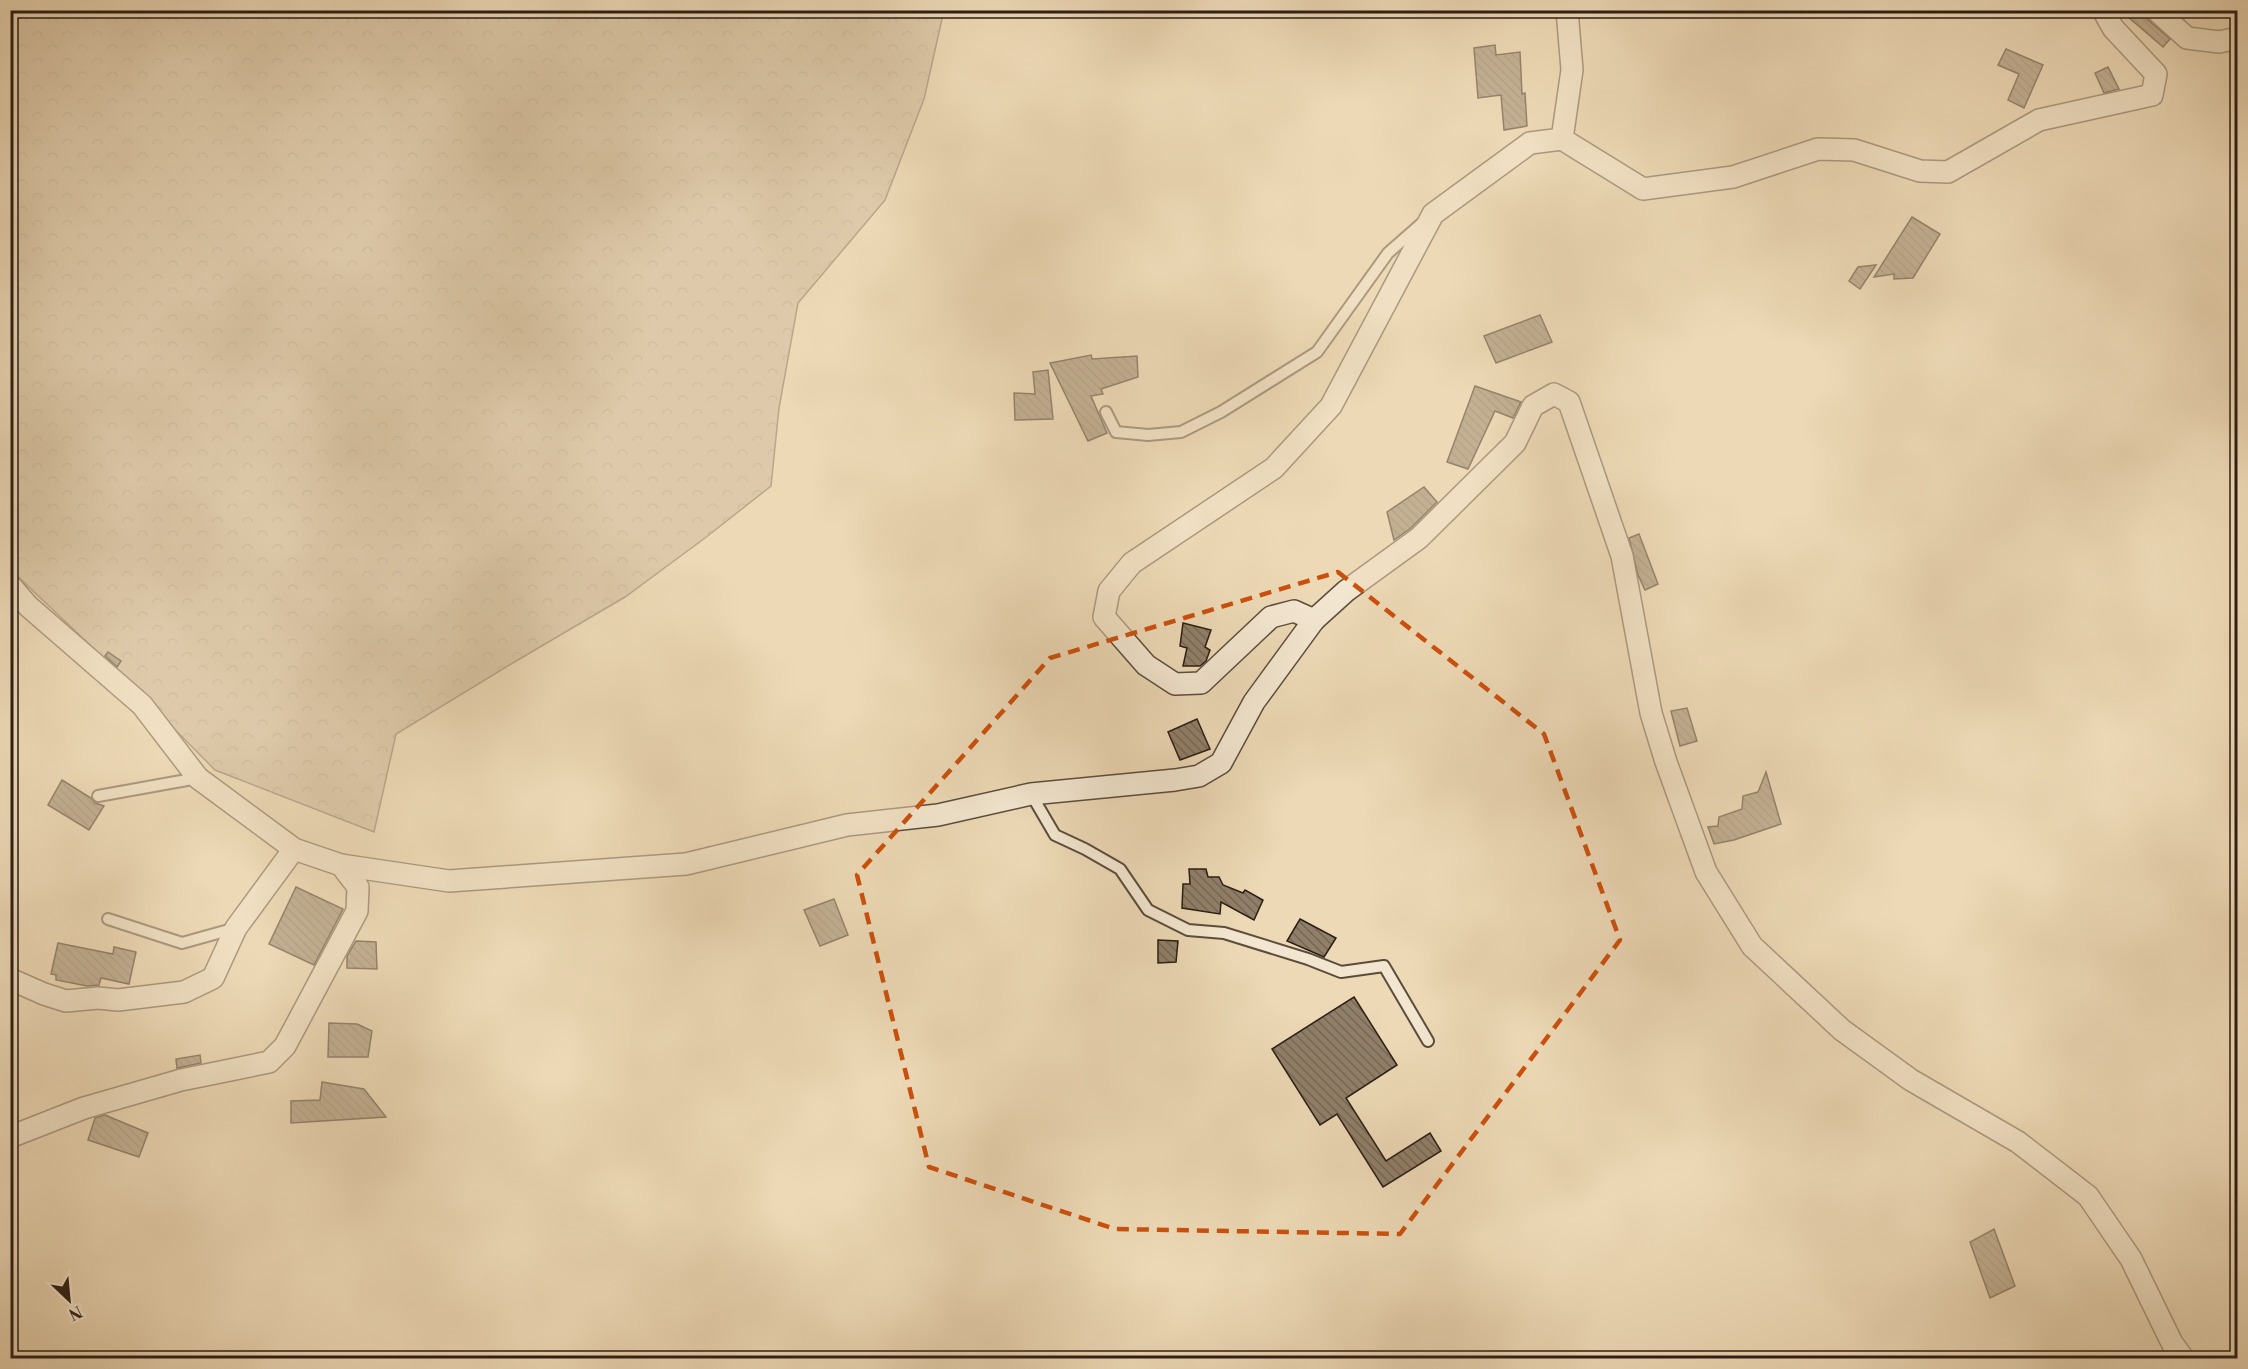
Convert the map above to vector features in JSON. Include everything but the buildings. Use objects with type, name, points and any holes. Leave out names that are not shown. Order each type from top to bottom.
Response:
[{"type":"street","points":[[1562,140],[1572,70],[1567,10]]},
{"type":"street","points":[[1314,620],[1294,611],[1271,617],[1202,683],[1175,684],[1146,665],[1104,617],[1109,591],[1132,563],[1274,468],[1331,406],[1432,214],[1530,143],[1562,140],[1643,189],[1732,177],[1818,148],[1854,150],[1920,171],[1948,172],[2039,120],[2152,94],[2156,74],[2113,28],[2103,10]]},
{"type":"street","points":[[2156,10],[2187,38],[2219,42],[2238,38]]},
{"type":"street","points":[[10,585],[28,606],[142,705],[198,778],[294,849],[341,865],[449,881],[686,864],[846,825],[938,815],[1031,794],[1199,776],[1221,763],[1254,702],[1314,620],[1346,591],[1419,538],[1515,443],[1533,406],[1554,394],[1569,402],[1622,556],[1651,714],[1666,762],[1706,872],[1752,946],[1842,1030],[1911,1080],[2018,1142],[2088,1196],[2131,1259],[2182,1359]]},
{"type":"street","points":[[10,979],[66,1001],[99,998],[118,1000],[183,992],[213,978],[236,928],[294,849]]},
{"type":"street","points":[[10,1137],[95,1105],[181,1080],[268,1062],[285,1046],[357,911],[358,887],[341,865]]},
{"type":"lane","points":[[1106,412],[1116,432],[1148,435],[1180,432],[1221,412],[1317,352],[1388,253],[1432,214]]},
{"type":"lane","points":[[98,796],[198,778]]},
{"type":"lane","points":[[1031,794],[1055,835],[1120,869],[1148,910],[1188,930],[1224,933],[1308,959],[1341,972],[1384,966],[1428,1041]]},
{"type":"lane","points":[[108,919],[182,943],[236,928]]},
{"type":"highlighted area","points":[[1338,572],[1544,734],[1620,940],[1400,1234],[1115,1229],[929,1167],[857,875],[1050,658]]},
{"type":"green space","points":[[944,10],[924,99],[885,200],[798,303],[779,408],[771,486],[625,597],[396,734],[374,832],[215,770],[111,665],[11,570],[10,11]]},
{"type":"green space","points":[[1627,11],[1674,11],[1662,17]]}]
